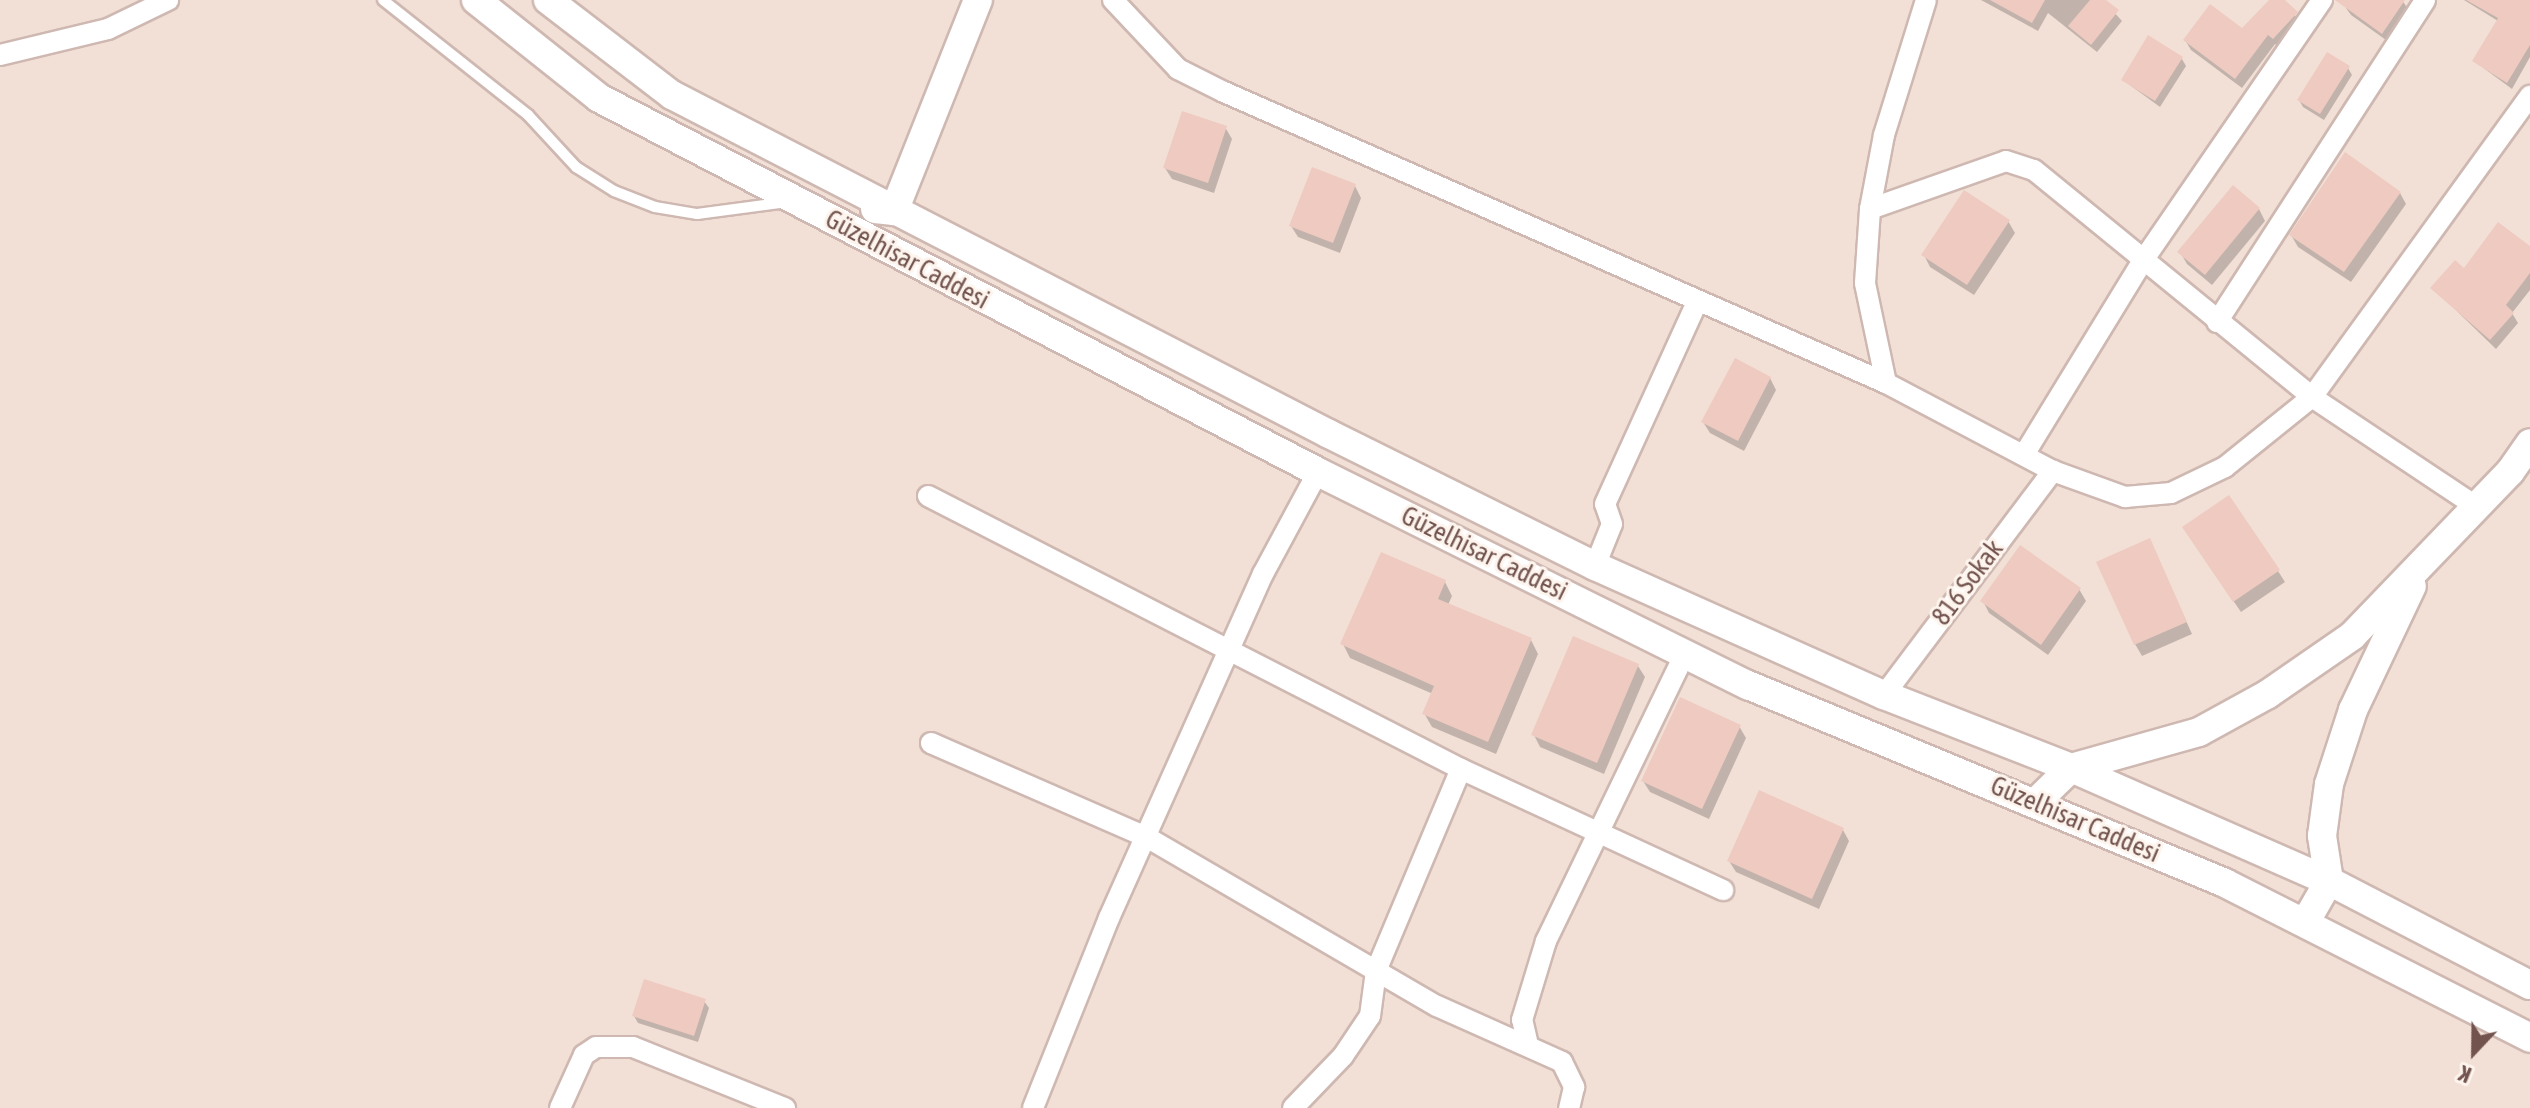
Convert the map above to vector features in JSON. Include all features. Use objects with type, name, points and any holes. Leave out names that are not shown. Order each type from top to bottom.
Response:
[{"type":"street","points":[[0,55],[108,29],[168,0]]},
{"type":"street","name":"Güzelhisar Caddesi","points":[[476,0],[599,98],[1318,472],[1748,685],[2035,803],[2306,921],[2530,1038]]},
{"type":"street","name":"Güzelhisar Caddesi","points":[[548,0],[672,95],[894,211],[1595,566],[1884,695],[2071,768],[2329,881],[2530,985]]},
{"type":"street","points":[[795,201],[894,211],[978,0]]},
{"type":"street","points":[[1113,0],[1178,69],[1697,302],[1886,383],[2025,453],[2053,471],[2125,497],[2171,493],[2225,467],[2312,397],[2530,96]]},
{"type":"street","points":[[1886,383],[1865,283],[1870,209],[1884,135],[1926,0]]},
{"type":"street","points":[[2025,453],[2142,262],[2322,0]]},
{"type":"street","points":[[2217,322],[2425,0]]},
{"type":"street","points":[[1870,209],[2006,161],[2034,170],[2142,262],[2312,397],[2477,507]]},
{"type":"street","points":[[1595,566],[1612,524],[1605,504],[1697,302]]},
{"type":"street","points":[[2035,803],[2071,768],[2199,732],[2268,694],[2352,636],[2477,507],[2520,476],[2530,443]]},
{"type":"street","name":"816 Sokak","points":[[1884,695],[2053,471]]},
{"type":"street","points":[[1033,1108],[1109,918],[1148,838],[1229,650],[1318,472]]},
{"type":"street","points":[[928,496],[1461,769],[1723,890]]},
{"type":"street","points":[[2306,921],[2329,881],[2322,836],[2329,784],[2353,710],[2421,567]]},
{"type":"street","points":[[1528,1045],[1522,1020],[1531,983],[1685,653]]},
{"type":"street","points":[[931,743],[1148,838],[1437,1006],[1562,1062],[1574,1087],[1569,1108]]},
{"type":"street","points":[[1293,1108],[1360,1035],[1375,1003],[1376,971],[1461,769]]},
{"type":"street","points":[[560,1108],[584,1055],[596,1047],[633,1047],[785,1108]]},
{"type":"lane","points":[[383,0],[528,115],[576,167],[614,191],[655,207],[697,214],[795,201]]},
{"type":"shaded area","points":[[0,0],[2530,0],[2530,1108],[0,1108]]},
{"type":"building","points":[[1990,0],[2045,0],[2032,23]]},
{"type":"building","points":[[2090,0],[2106,0],[2119,10],[2091,45],[2068,26]]},
{"type":"building","points":[[2269,0],[2285,0],[2298,12],[2273,39],[2268,35],[2235,79],[2183,40],[2210,4],[2242,28]]},
{"type":"building","points":[[2335,0],[2405,0],[2382,34]]},
{"type":"building","points":[[2466,0],[2530,0],[2530,45],[2507,83],[2472,61],[2498,18]]},
{"type":"building","points":[[2148,35],[2183,57],[2155,101],[2121,80]]},
{"type":"building","points":[[2327,52],[2350,66],[2320,114],[2297,100]]},
{"type":"building","points":[[1182,111],[1227,126],[1208,183],[1163,168]]},
{"type":"building","points":[[2345,152],[2401,192],[2344,272],[2289,235]]},
{"type":"building","points":[[1312,167],[1356,184],[1333,243],[1289,226]]},
{"type":"building","points":[[2233,185],[2260,208],[2205,275],[2177,252]]},
{"type":"building","points":[[1964,190],[2010,220],[1967,285],[1921,255]]},
{"type":"building","points":[[2498,222],[2530,246],[2530,273],[2506,305],[2514,313],[2490,340],[2430,288],[2455,260],[2464,268]]},
{"type":"building","points":[[1735,358],[1771,377],[1738,441],[1701,422]]},
{"type":"building","points":[[2229,495],[2280,570],[2233,602],[2182,527]]},
{"type":"building","points":[[2150,538],[2187,622],[2134,645],[2096,562]]},
{"type":"building","points":[[2020,545],[2081,588],[2041,645],[1980,601]]},
{"type":"building","points":[[1381,552],[1446,580],[1438,599],[1532,638],[1488,742],[1422,714],[1434,686],[1340,644]]},
{"type":"building","points":[[1573,636],[1639,664],[1597,763],[1531,735]]},
{"type":"building","points":[[1680,697],[1741,725],[1702,809],[1641,781]]},
{"type":"building","points":[[1759,790],[1844,828],[1812,899],[1727,861]]},
{"type":"building","points":[[644,979],[706,999],[694,1036],[632,1016]]}]
